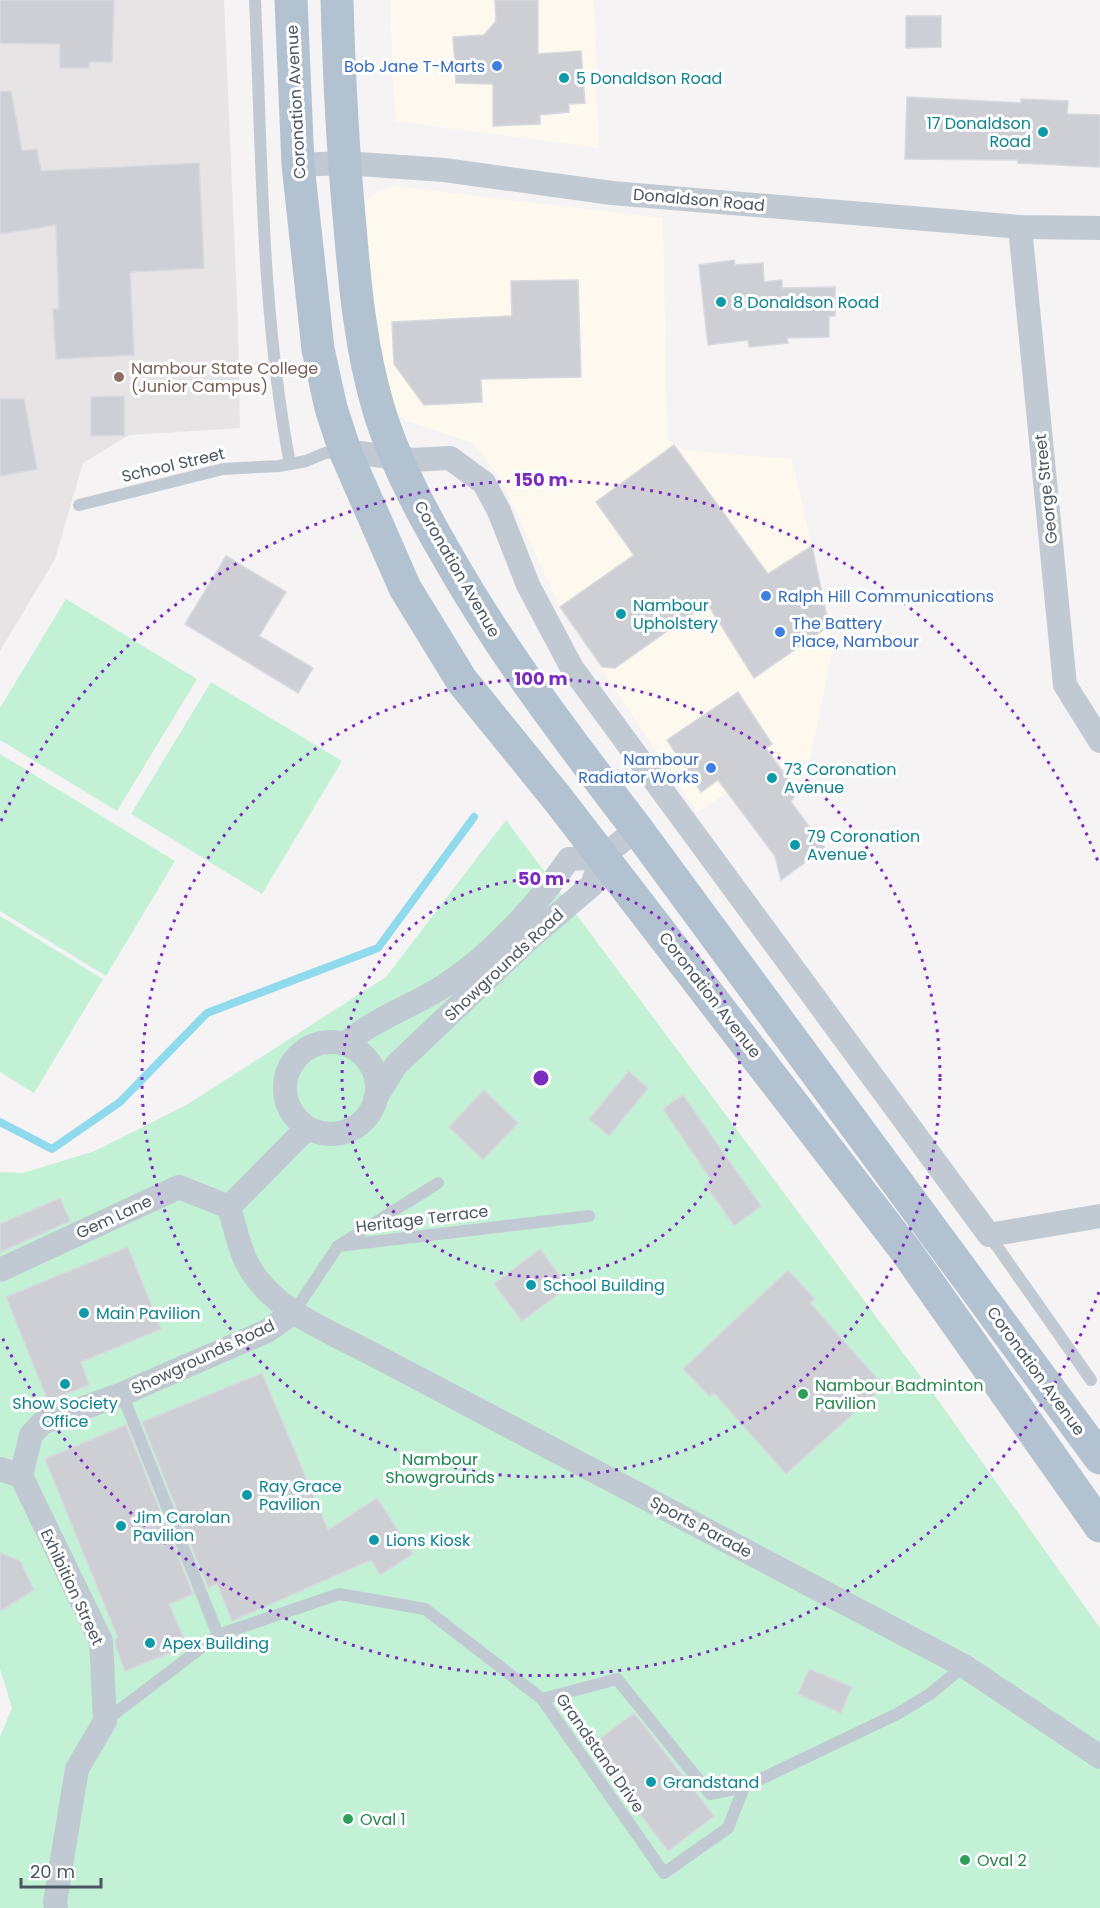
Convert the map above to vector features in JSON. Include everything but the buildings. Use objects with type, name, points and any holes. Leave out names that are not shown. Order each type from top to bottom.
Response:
[{"type":"main road","name":"Coronation Avenue","points":[[291,0],[298,165],[318,349],[331,408],[345,451],[405,588],[462,681],[602,857],[906,1251],[1100,1526]]},
{"type":"main road","name":"Coronation Avenue","points":[[337,0],[344,163],[356,299],[378,406],[396,459],[432,530],[498,642],[1100,1458]]},
{"type":"street","name":"Donaldson Road","points":[[298,165],[344,163],[444,170],[612,193],[1020,227],[1100,228]]},
{"type":"street","name":"George Street","points":[[1020,227],[1065,685],[1100,741]]},
{"type":"street","points":[[345,451],[396,459],[450,458],[484,483],[499,511],[528,585],[572,668],[989,1235],[1100,1216]]},
{"type":"street","points":[[602,857],[637,829]]},
{"type":"street","name":"Showgrounds Road","points":[[345,1044],[360,1031],[448,983],[491,949],[553,883],[569,859],[602,857],[592,885],[530,938],[396,1065],[375,1099]]},
{"type":"street","points":[[331,1042],[345,1044],[357,1050],[367,1060],[376,1085],[375,1099],[365,1118],[348,1131],[334,1134],[320,1133],[307,1128],[296,1118],[288,1105],[285,1091],[290,1069],[303,1052],[316,1044],[331,1042]]},
{"type":"street","points":[[229,1207],[307,1128]]},
{"type":"street","name":"Gem Lane","points":[[0,1270],[179,1187],[229,1207]]},
{"type":"street","name":"Showgrounds Road","points":[[10,1473],[31,1435],[42,1423],[122,1394],[267,1331],[294,1312],[267,1293],[245,1260],[229,1207]]},
{"type":"street","name":"Sports Parade","points":[[294,1312],[964,1666],[1100,1757]]},
{"type":"street","name":"Exhibition Street","points":[[10,1473],[101,1641],[105,1721]]},
{"type":"street","points":[[56,1908],[55,1902],[77,1769],[105,1721]]},
{"type":"lane","points":[[255,0],[268,307],[277,392],[290,464]]},
{"type":"lane","name":"School Street","points":[[79,505],[223,469],[290,464],[306,461],[325,453],[345,451]]},
{"type":"lane","points":[[338,1246],[438,1183]]},
{"type":"lane","name":"Heritage Terrace","points":[[294,1312],[338,1246],[589,1216]]},
{"type":"lane","points":[[989,1235],[1091,1380]]},
{"type":"lane","points":[[122,1394],[218,1635]]},
{"type":"lane","name":"Grandstand Drive","points":[[105,1721],[218,1635],[339,1594],[425,1609],[542,1699],[664,1873],[728,1828],[744,1787]]},
{"type":"lane","points":[[542,1699],[617,1678],[710,1794],[744,1787],[897,1714],[930,1694],[964,1666]]},
{"type":"shaded area","name":"Nambour State College (Junior Campus)","points":[[0,0],[224,0],[238,325],[240,428],[129,435],[83,463],[55,559],[0,651]]},
{"type":"shaded area","points":[[390,0],[594,0],[599,148],[395,121]]},
{"type":"shaded area","points":[[393,186],[663,218],[667,439],[683,450],[792,459],[834,644],[810,759],[786,769],[779,757],[697,813],[560,607],[502,482],[485,458],[472,443],[407,421],[396,413],[383,394],[362,213],[366,201],[373,194]]},
{"type":"green space","points":[[66,599],[197,679],[117,811],[0,740],[0,708]]},
{"type":"green space","points":[[211,682],[342,761],[262,894],[131,814]]},
{"type":"green space","points":[[0,754],[175,861],[106,976],[0,911]]},
{"type":"green space","name":"Nambour Showgrounds","points":[[506,820],[930,1389],[1100,1628],[1100,1908],[0,1908],[0,1737],[12,1708],[0,1669],[0,1172],[23,1173],[95,1151],[188,1104],[386,977]]},
{"type":"green space","points":[[0,916],[103,979],[34,1093],[0,1072]]},
{"type":"waterway","points":[[0,1122],[52,1149],[120,1102],[207,1013],[378,948],[474,817]]},
{"type":"place","name":"Bob Jane T-Marts","points":[[497,66]]},
{"type":"place","name":"5 Donaldson Road","points":[[564,78]]},
{"type":"place","name":"17 Donaldson Road","points":[[1043,132]]},
{"type":"place","name":"8 Donaldson Road","points":[[721,302]]},
{"type":"place","name":"Nambour State College (Junior Campus)","points":[[119,377]]},
{"type":"place","name":"Ralph Hill Communications","points":[[766,596]]},
{"type":"place","name":"Nambour Upholstery","points":[[621,614]]},
{"type":"place","name":"The Battery Place, Nambour","points":[[780,632]]},
{"type":"place","name":"Nambour Radiator Works","points":[[711,768]]},
{"type":"place","name":"73 Coronation Avenue","points":[[772,778]]},
{"type":"place","name":"79 Coronation Avenue","points":[[795,845]]},
{"type":"place","name":"School Building","points":[[531,1285]]},
{"type":"place","name":"Main Pavilion","points":[[84,1313]]},
{"type":"place","name":"Show Society Office","points":[[65,1384]]},
{"type":"place","name":"Nambour Badminton Pavilion","points":[[803,1394]]},
{"type":"place","name":"Ray Grace Pavilion","points":[[247,1495]]},
{"type":"place","name":"Jim Carolan Pavilion","points":[[121,1526]]},
{"type":"place","name":"Lions Kiosk","points":[[374,1540]]},
{"type":"place","name":"Apex Building","points":[[150,1643]]},
{"type":"place","name":"Grandstand","points":[[651,1782]]},
{"type":"place","name":"Oval 1","points":[[348,1819]]},
{"type":"place","name":"Oval 2","points":[[965,1860]]}]
